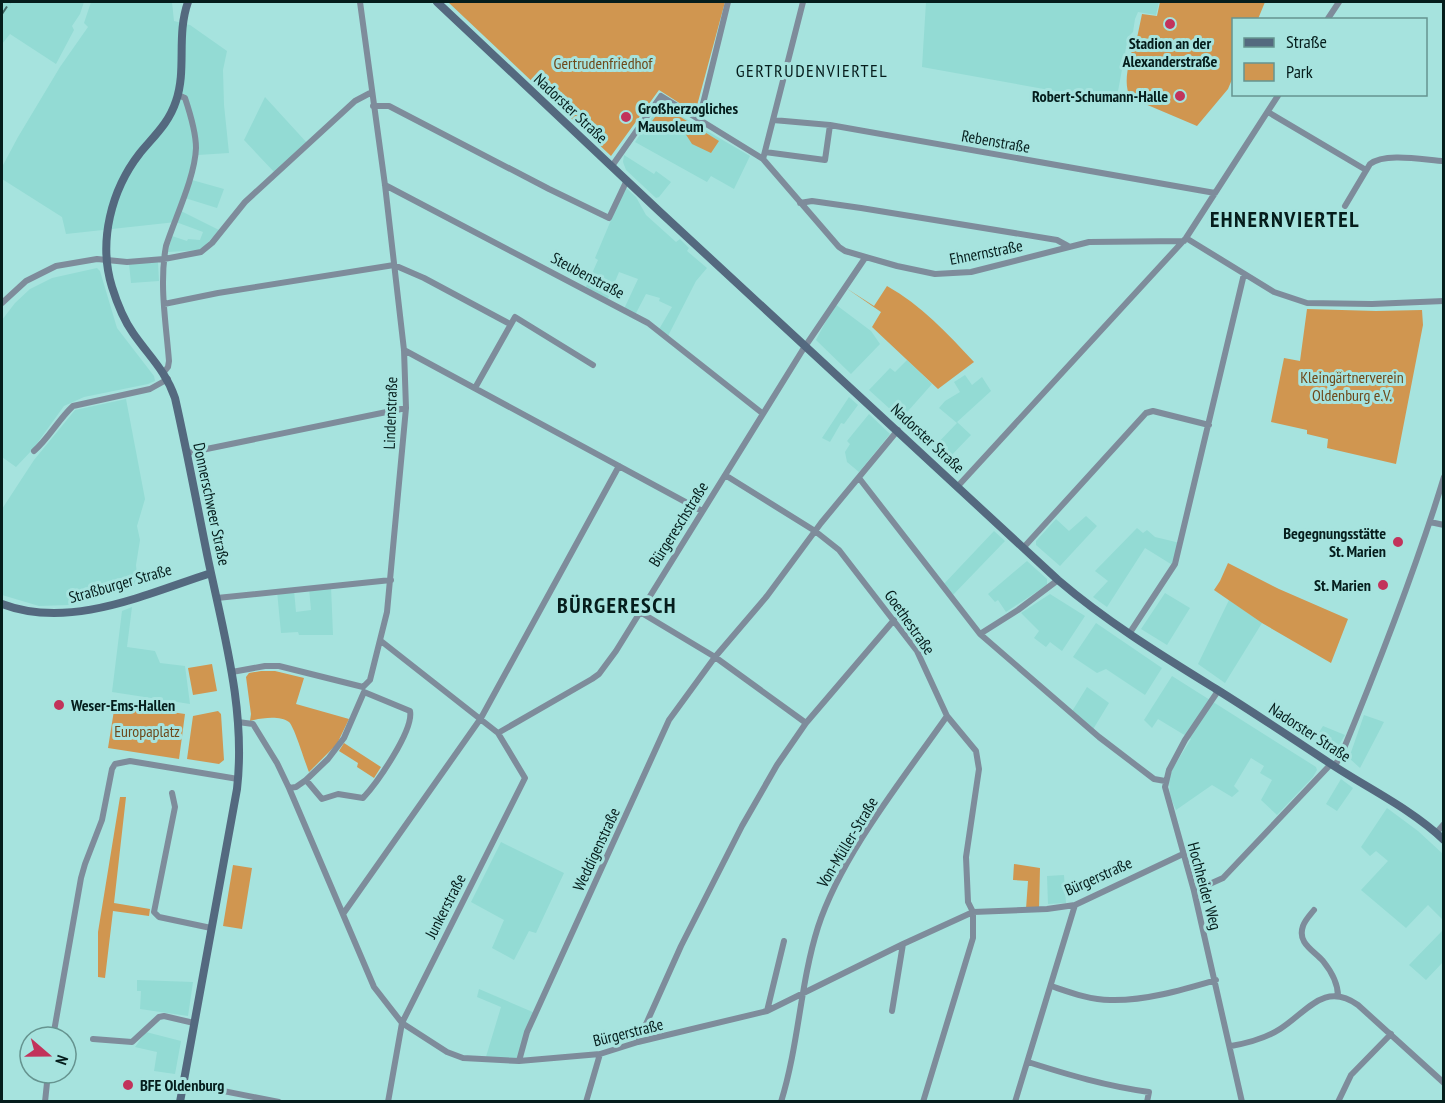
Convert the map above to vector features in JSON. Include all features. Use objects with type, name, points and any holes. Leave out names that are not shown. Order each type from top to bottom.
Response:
[{"type":"street","points":[[34,451],[73,406],[150,389],[166,376],[124,319],[112,286],[106,260],[109,224],[121,185],[139,154],[166,123],[178,95],[181,81],[181,36],[188,2]]},
{"type":"street","name":"Lindenstraße","points":[[289,788],[296,787],[306,780],[328,759],[344,738],[363,690],[370,680],[381,641],[391,580],[406,408],[404,350],[385,185],[360,2]]},
{"type":"street","name":"Nadorster Straße","points":[[437,2],[1059,580],[1092,608],[1129,634],[1398,805],[1443,840]]},
{"type":"street","points":[[699,120],[728,2]]},
{"type":"street","points":[[803,2],[764,155],[825,160],[830,125]]},
{"type":"street","points":[[1328,18],[1339,2]]},
{"type":"street","points":[[2,303],[26,280],[50,268],[76,262],[164,259],[207,249],[245,202],[355,101],[372,92]]},
{"type":"street","name":"Donnerschweer Straße","points":[[178,95],[185,98],[189,108],[196,145],[193,168],[166,246],[164,259],[164,304],[169,361],[166,376],[175,398],[187,453],[232,672],[238,722],[238,779],[180,1101]]},
{"type":"street","name":"Ehnernstraße","points":[[612,166],[661,96],[699,120],[764,155],[800,203],[839,247],[865,258],[935,274],[955,274],[1004,265],[1089,242],[1185,240]]},
{"type":"street","points":[[958,486],[1185,240],[1278,96]]},
{"type":"street","points":[[374,106],[389,106],[609,218],[627,180]]},
{"type":"street","points":[[1268,112],[1366,170]]},
{"type":"street","name":"Rebenstraße","points":[[773,120],[830,125],[1215,193]]},
{"type":"street","points":[[1345,206],[1366,170],[1376,159],[1443,161]]},
{"type":"street","name":"Steubenstraße","points":[[385,185],[648,323],[762,414]]},
{"type":"street","points":[[800,203],[812,201],[1045,238],[1057,240],[1068,246]]},
{"type":"street","points":[[1185,240],[1274,292],[1307,303],[1372,304],[1443,301]]},
{"type":"street","name":"Bürgereschstraße","points":[[498,733],[599,674],[640,612],[805,345],[865,258]]},
{"type":"street","points":[[164,304],[394,265],[424,278],[510,324]]},
{"type":"street","points":[[1129,634],[1175,564],[1244,274]]},
{"type":"street","points":[[476,388],[515,317],[593,365]]},
{"type":"street","points":[[404,350],[702,511]]},
{"type":"street","points":[[187,453],[406,408]]},
{"type":"street","points":[[1024,547],[1146,413],[1153,411],[1209,425]]},
{"type":"street","name":"Weddigenstraße","points":[[519,1061],[527,1032],[669,720],[715,657],[767,596],[815,531],[898,430]]},
{"type":"street","points":[[342,914],[481,718],[619,466]]},
{"type":"street","name":"Goethestraße","points":[[725,475],[815,531],[839,550],[894,620],[924,663],[935,693],[947,716],[972,744],[979,757],[966,856],[968,902],[973,912],[972,947],[923,1101]]},
{"type":"street","points":[[1194,891],[1223,878],[1333,765],[1364,699],[1430,522],[1443,477]]},
{"type":"street","points":[[859,478],[980,634],[1099,737],[1154,779],[1165,781],[1185,741],[1218,691]]},
{"type":"street","points":[[1430,522],[1443,525]]},
{"type":"street","name":"Straßburger Straße","points":[[2,604],[21,611],[39,614],[69,614],[138,596],[211,573]]},
{"type":"street","points":[[217,598],[391,580]]},
{"type":"street","points":[[980,634],[1059,580]]},
{"type":"street","points":[[640,612],[715,657],[807,723]]},
{"type":"street","points":[[638,1042],[681,946],[742,826],[777,765],[807,723],[894,620]]},
{"type":"street","points":[[381,641],[498,733]]},
{"type":"street","points":[[232,672],[279,666],[363,690],[410,711],[411,715],[397,749],[363,798],[338,794],[322,799],[306,780]]},
{"type":"street","name":"Von-Müller-Straße","points":[[781,1101],[792,1059],[816,935],[826,903],[837,880],[892,794],[947,716]]},
{"type":"street","name":"Bürgerstraße","points":[[238,722],[253,724],[277,763],[374,987],[402,1023],[447,1052],[464,1058],[519,1061],[600,1054],[638,1042],[767,1011],[973,912],[1047,909],[1075,904],[1183,854]]},
{"type":"street","name":"Junkerstraße","points":[[388,1101],[402,1023],[525,778],[498,733]]},
{"type":"street","points":[[55,1025],[84,864],[102,820],[112,769],[116,764],[130,761],[238,779]]},
{"type":"street","name":"Hochheider Weg","points":[[1165,781],[1166,793],[1216,980],[1242,1101]]},
{"type":"street","points":[[172,793],[175,807],[154,912],[159,917],[212,928]]},
{"type":"street","points":[[1436,833],[1443,824]]},
{"type":"street","points":[[1015,1101],[1075,904]]},
{"type":"street","points":[[1314,910],[1304,922],[1303,940],[1335,980],[1338,996]]},
{"type":"street","points":[[767,1011],[784,941]]},
{"type":"street","points":[[892,1011],[903,944]]},
{"type":"street","points":[[1051,986],[1076,994],[1116,1000],[1137,999],[1216,980]]},
{"type":"street","points":[[1231,1046],[1253,1041],[1278,1030],[1322,998],[1338,996],[1349,998],[1358,1005],[1443,1080]]},
{"type":"street","points":[[93,1039],[132,1042],[159,1017],[164,1016],[195,1023]]},
{"type":"street","points":[[1338,1101],[1351,1075],[1391,1034]]},
{"type":"street","points":[[586,1101],[600,1054]]},
{"type":"street","points":[[1028,1062],[1091,1082],[1120,1089],[1149,1092],[1147,1101]]},
{"type":"street","points":[[183,1083],[279,1101]]},
{"type":"street","points":[[45,1101],[47,1085]]},
{"type":"shaded area","points":[[2,2],[84,2],[72,26],[74,30],[56,64],[10,34],[2,44]]},
{"type":"shaded area","points":[[91,2],[172,2],[174,21],[190,25],[227,51],[223,70],[229,153],[198,155],[192,180],[224,189],[217,208],[185,198],[181,211],[219,230],[201,250],[168,252],[172,236],[187,241],[188,239],[200,240],[203,232],[176,222],[66,234],[62,217],[2,179],[2,167],[18,137],[60,67],[88,27],[84,23]]},
{"type":"shaded area","points":[[926,2],[1159,2],[1156,15],[1138,12],[1133,32],[1128,37],[1116,102],[922,67]]},
{"type":"shaded area","points":[[265,97],[308,144],[276,174],[244,140]]},
{"type":"shaded area","points":[[661,104],[750,156],[734,189],[711,176],[707,182],[635,142]]},
{"type":"shaded area","points":[[624,155],[654,174],[656,171],[671,182],[659,197],[656,198],[626,170],[623,162]]},
{"type":"shaded area","points":[[625,187],[636,197],[646,215],[676,242],[680,239],[689,248],[687,251],[707,268],[696,281],[667,338],[658,331],[672,307],[659,301],[660,298],[646,294],[635,315],[624,309],[638,279],[619,272],[607,301],[585,289],[598,260],[595,258]]},
{"type":"shaded area","points":[[158,262],[159,281],[131,283],[129,264]]},
{"type":"shaded area","points":[[97,268],[100,271],[117,328],[154,376],[155,381],[84,397],[64,406],[33,449],[16,467],[2,457],[2,320],[30,289],[52,278]]},
{"type":"shaded area","points":[[835,304],[871,331],[880,344],[851,374],[816,340]]},
{"type":"shaded area","points":[[907,360],[932,384],[901,419],[869,390],[890,368],[895,372]]},
{"type":"shaded area","points":[[965,375],[972,385],[982,377],[991,391],[957,422],[971,435],[946,461],[932,449],[957,423],[939,408],[945,401],[960,392],[954,382]]},
{"type":"shaded area","points":[[849,397],[858,405],[844,424],[841,423],[830,442],[822,438]]},
{"type":"shaded area","points":[[126,399],[145,499],[137,526],[140,540],[136,565],[138,585],[68,605],[39,606],[2,595],[2,509],[34,460],[75,410]]},
{"type":"shaded area","points":[[869,414],[890,434],[859,472],[847,462],[845,452],[850,444],[847,441]]},
{"type":"shaded area","points":[[1086,516],[1097,526],[1060,566],[1036,545],[1036,541],[1056,519],[1069,531]]},
{"type":"shaded area","points":[[1137,528],[1143,533],[1147,530],[1155,537],[1180,543],[1174,566],[1145,548],[1107,607],[1093,597],[1108,581],[1095,571]]},
{"type":"shaded area","points":[[994,531],[1005,541],[951,597],[942,586]]},
{"type":"shaded area","points":[[1027,561],[1047,579],[1047,585],[1006,612],[998,600],[995,602],[988,594]]},
{"type":"shaded area","points":[[331,586],[333,635],[281,633],[277,591],[294,590],[296,612],[311,610],[309,588]]},
{"type":"shaded area","points":[[1165,593],[1190,608],[1167,645],[1141,629]]},
{"type":"shaded area","points":[[1050,594],[1085,616],[1062,651],[1050,642],[1046,647],[1034,638],[1039,631],[1021,613]]},
{"type":"shaded area","points":[[1229,600],[1262,623],[1225,683],[1198,664]]},
{"type":"shaded area","points":[[132,607],[127,647],[155,651],[160,663],[185,666],[190,704],[112,692],[122,611]]},
{"type":"shaded area","points":[[1096,623],[1162,668],[1145,695],[1106,669],[1097,673],[1073,657]]},
{"type":"shaded area","points":[[1172,676],[1316,767],[1317,770],[1313,777],[1277,815],[1261,800],[1272,780],[1260,773],[1264,766],[1251,758],[1234,786],[1239,791],[1232,797],[1212,785],[1176,810],[1170,796],[1169,779],[1191,739],[1158,719],[1152,728],[1144,720]]},
{"type":"shaded area","points":[[1087,687],[1109,703],[1092,731],[1071,713]]},
{"type":"shaded area","points":[[1364,715],[1384,722],[1360,768],[1349,758]]},
{"type":"shaded area","points":[[1323,726],[1345,735],[1336,750],[1331,751],[1314,740]]},
{"type":"shaded area","points":[[1341,779],[1353,788],[1337,811],[1326,804]]},
{"type":"shaded area","points":[[1387,808],[1418,831],[1443,854],[1443,920],[1428,905],[1406,928],[1361,890],[1388,861],[1376,851],[1370,856],[1361,847]]},
{"type":"shaded area","points":[[501,842],[564,873],[536,933],[529,931],[514,960],[492,948],[504,920],[471,902]]},
{"type":"shaded area","points":[[1064,875],[1066,903],[1048,904],[1047,876]]},
{"type":"shaded area","points":[[1443,930],[1443,962],[1426,980],[1409,965]]},
{"type":"shaded area","points":[[137,980],[193,982],[188,1016],[140,1009],[141,991],[137,991]]},
{"type":"shaded area","points":[[479,989],[535,1013],[519,1061],[485,1060],[501,1007],[477,997]]},
{"type":"shaded area","points":[[146,1032],[181,1041],[175,1074],[154,1071],[157,1052],[135,1047]]},
{"type":"green space","name":"Gertrudenfriedhof","points":[[448,2],[725,2],[695,113],[659,90],[611,156]]},
{"type":"green space","points":[[1160,2],[1265,2],[1258,18],[1232,18],[1232,79],[1228,89],[1197,126],[1131,98],[1128,92],[1128,70],[1142,14],[1157,16]]},
{"type":"green space","points":[[663,106],[719,141],[711,153],[692,144],[681,127],[660,122],[652,131],[647,128]]},
{"type":"green space","points":[[887,286],[944,330],[974,362],[938,389],[872,327],[881,312],[846,288],[874,306]]},
{"type":"green space","name":"Kleingärtnerverein Oldenburg e.V.","points":[[1307,309],[1422,310],[1423,325],[1396,464],[1327,448],[1328,439],[1307,434],[1307,430],[1271,422],[1284,358],[1300,361]]},
{"type":"green space","points":[[1228,563],[1279,589],[1348,619],[1331,663],[1262,623],[1214,590]]},
{"type":"green space","points":[[212,664],[217,691],[193,695],[188,668]]},
{"type":"green space","points":[[275,671],[304,678],[296,704],[349,719],[335,748],[309,772],[289,722],[275,718],[250,721],[246,677],[249,673]]},
{"type":"green space","name":"Europaplatz","points":[[115,704],[185,714],[179,759],[108,748]]},
{"type":"green space","name":"Europaplatz","points":[[218,711],[221,714],[224,760],[219,764],[187,759],[193,716]]},
{"type":"green space","points":[[344,743],[381,767],[374,778],[357,767],[358,763],[339,751]]},
{"type":"green space","points":[[120,797],[126,797],[114,903],[150,909],[149,916],[113,911],[105,978],[98,977],[98,932]]},
{"type":"green space","points":[[1014,864],[1040,868],[1039,909],[1026,909],[1028,881],[1013,880]]},
{"type":"green space","points":[[233,865],[252,868],[242,929],[223,926]]},
{"type":"railway","points":[[2,14],[10,2]]},
{"type":"place","name":"Stadion an der Alexanderstraße","points":[[1170,24]]},
{"type":"place","name":"Robert-Schumann-Halle","points":[[1180,96]]},
{"type":"place","name":"Großherzogliches Mausoleum","points":[[626,117]]},
{"type":"place","name":"Begegnungsstätte St. Marien","points":[[1398,542]]},
{"type":"place","name":"St. Marien","points":[[1383,585]]},
{"type":"place","name":"Weser-Ems-Hallen","points":[[59,705]]},
{"type":"place","name":"BFE Oldenburg","points":[[128,1085]]},
{"type":"district","name":"GERTRUDENVIERTEL","points":[[812,70]]},
{"type":"district","name":"EHNERNVIERTEL","points":[[1285,219]]},
{"type":"district","name":"BÜRGERESCH","points":[[617,605]]}]
